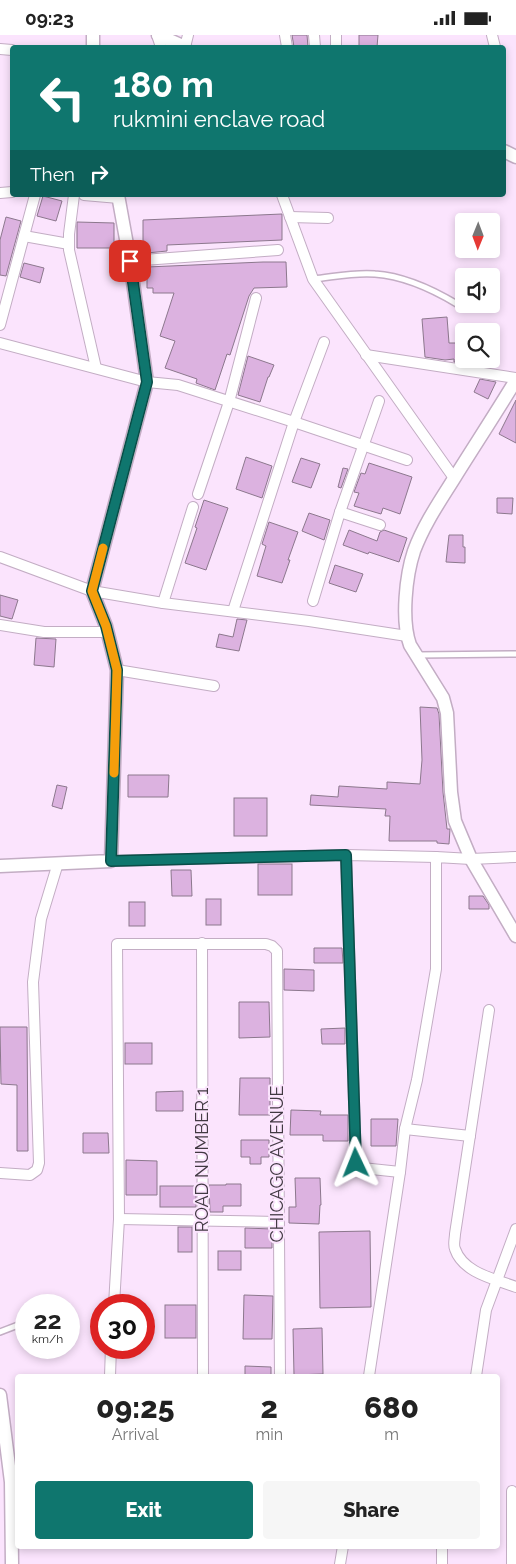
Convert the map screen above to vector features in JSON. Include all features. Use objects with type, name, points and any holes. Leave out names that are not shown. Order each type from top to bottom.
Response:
[{"type":"street","points":[[157,35],[180,45]]},
{"type":"street","points":[[0,325],[34,197]]},
{"type":"street","points":[[74,197],[69,250],[96,368]]},
{"type":"street","points":[[111,861],[117,670],[108,632],[92,591],[147,382],[130,261],[118,197]]},
{"type":"street","points":[[283,197],[312,279],[454,478]]},
{"type":"street","points":[[290,217],[328,218]]},
{"type":"street","points":[[24,236],[69,244]]},
{"type":"street","points":[[130,261],[278,250]]},
{"type":"street","points":[[198,494],[229,401],[256,298]]},
{"type":"street","points":[[233,611],[294,422],[324,342]]},
{"type":"street","points":[[0,343],[147,382],[178,385],[406,460]]},
{"type":"street","points":[[366,355],[516,379],[428,519],[414,552],[407,586],[407,636],[443,698],[448,713],[454,815],[470,859],[516,937]]},
{"type":"street","points":[[313,601],[340,512],[379,401]]},
{"type":"street","points":[[163,603],[193,507]]},
{"type":"street","points":[[340,512],[380,525]]},
{"type":"street","points":[[0,557],[92,591],[163,603],[407,636]]},
{"type":"street","points":[[0,625],[44,632],[108,632]]},
{"type":"street","points":[[117,670],[214,686]]},
{"type":"street","points":[[0,866],[346,855],[470,859],[516,857]]},
{"type":"street","points":[[346,855],[356,1163],[362,1168],[400,1171]]},
{"type":"street","points":[[369,1374],[405,1129],[417,1080],[436,969],[436,857]]},
{"type":"street","points":[[0,1173],[30,1175],[36,1170],[39,1163],[33,982],[41,919],[58,863]]},
{"type":"street","points":[[115,1294],[119,1219],[117,944],[202,943]]},
{"type":"street","name":"CHICAGO AVENUE","points":[[202,943],[266,944],[272,946],[277,951],[277,1222],[280,1374]]},
{"type":"street","name":"ROAD NUMBER 1","points":[[202,943],[203,1374]]},
{"type":"street","points":[[490,1010],[454,1248],[463,1262],[474,1271],[516,1287]]},
{"type":"street","points":[[405,1129],[470,1136]]},
{"type":"street","points":[[119,1219],[277,1222]]},
{"type":"street","points":[[476,1374],[486,1310],[516,1229]]},
{"type":"street","points":[[110,1374],[111,1359]]},
{"type":"street","points":[[0,1395],[14,1482],[12,1564]]},
{"type":"street","points":[[512,1491],[514,1507],[512,1564]]},
{"type":"street","points":[[340,1564],[342,1549]]},
{"type":"street","points":[[442,1549],[442,1564]]},
{"type":"lane","points":[[312,279],[374,274],[398,278],[422,285],[455,303]]},
{"type":"lane","points":[[417,655],[516,654]]},
{"type":"lane","points":[[0,1332],[15,1327]]},
{"type":"building","points":[[292,35],[307,35],[308,45],[294,45]]},
{"type":"building","points":[[359,35],[378,35],[377,45],[359,45]]},
{"type":"building","points":[[43,197],[62,201],[56,221],[37,216]]},
{"type":"building","points":[[282,214],[282,240],[167,245],[167,251],[147,253],[147,243],[143,243],[143,220]]},
{"type":"building","points":[[6,217],[21,221],[6,276],[0,275],[0,240]]},
{"type":"building","points":[[77,222],[114,223],[114,248],[77,248]]},
{"type":"building","points":[[286,262],[287,287],[254,288],[249,296],[230,355],[227,354],[215,390],[196,383],[197,379],[165,368],[175,341],[160,336],[174,293],[153,293],[153,288],[147,288],[147,267]]},
{"type":"building","points":[[24,263],[44,268],[40,283],[20,277]]},
{"type":"building","points":[[447,317],[449,343],[455,343],[455,362],[454,359],[445,360],[425,357],[422,319]]},
{"type":"building","points":[[248,356],[274,365],[260,402],[238,395]]},
{"type":"building","points":[[480,379],[496,382],[488,399],[474,392]]},
{"type":"building","points":[[516,400],[516,443],[499,434]]},
{"type":"building","points":[[246,457],[272,466],[262,498],[236,489]]},
{"type":"building","points":[[301,458],[320,464],[311,488],[292,482]]},
{"type":"building","points":[[369,463],[412,477],[400,514],[383,508],[381,514],[354,506],[359,493],[354,492],[361,473],[365,474]]},
{"type":"building","points":[[343,468],[348,469],[341,488],[338,487]]},
{"type":"building","points":[[497,498],[513,498],[512,514],[497,513]]},
{"type":"building","points":[[204,500],[228,508],[206,570],[185,563]]},
{"type":"building","points":[[309,513],[330,520],[324,540],[302,531]]},
{"type":"building","points":[[269,522],[298,532],[282,583],[257,576],[266,546],[262,544]]},
{"type":"building","points":[[349,530],[377,541],[380,532],[384,530],[407,538],[399,562],[343,545]]},
{"type":"building","points":[[449,535],[463,535],[465,563],[446,562]]},
{"type":"building","points":[[335,565],[363,574],[356,592],[329,583]]},
{"type":"building","points":[[0,595],[18,600],[12,619],[0,616]]},
{"type":"building","points":[[237,619],[247,620],[239,651],[216,647],[219,634],[233,637]]},
{"type":"building","points":[[36,638],[56,639],[54,667],[34,665]]},
{"type":"building","points":[[420,707],[437,708],[439,714],[443,792],[447,829],[450,829],[449,844],[437,843],[437,841],[389,841],[390,816],[385,816],[386,809],[310,805],[311,795],[338,797],[339,786],[387,789],[387,782],[420,784],[422,760]]},
{"type":"building","points":[[128,775],[169,775],[168,797],[128,797]]},
{"type":"building","points":[[57,785],[67,787],[62,809],[52,806]]},
{"type":"building","points":[[234,798],[267,798],[267,836],[234,836]]},
{"type":"building","points":[[258,864],[292,864],[292,895],[258,895]]},
{"type":"building","points":[[171,870],[191,870],[192,896],[172,896]]},
{"type":"building","points":[[469,896],[483,896],[489,905],[489,909],[469,909]]},
{"type":"building","points":[[206,899],[221,899],[221,925],[206,925]]},
{"type":"building","points":[[129,902],[145,902],[145,926],[129,926]]},
{"type":"building","points":[[314,948],[342,948],[343,963],[314,963]]},
{"type":"building","points":[[284,969],[314,970],[314,991],[284,990]]},
{"type":"building","points":[[239,1002],[269,1002],[270,1037],[239,1038]]},
{"type":"building","points":[[0,1027],[27,1027],[28,1151],[17,1151],[17,1085],[1,1084]]},
{"type":"building","points":[[345,1028],[345,1044],[322,1044],[321,1029]]},
{"type":"building","points":[[125,1043],[152,1043],[152,1064],[125,1064]]},
{"type":"building","points":[[240,1078],[270,1078],[270,1115],[239,1115]]},
{"type":"building","points":[[183,1091],[183,1111],[156,1111],[156,1092]]},
{"type":"building","points":[[291,1110],[321,1111],[320,1115],[348,1115],[348,1141],[323,1141],[323,1135],[290,1135]]},
{"type":"building","points":[[371,1119],[398,1119],[396,1146],[371,1146]]},
{"type":"building","points":[[83,1133],[108,1133],[109,1153],[83,1153]]},
{"type":"building","points":[[241,1140],[269,1140],[269,1157],[261,1157],[261,1164],[250,1164],[250,1157],[241,1157]]},
{"type":"building","points":[[126,1160],[157,1161],[157,1195],[126,1195]]},
{"type":"building","points":[[295,1178],[320,1178],[321,1205],[319,1224],[289,1223],[289,1207],[296,1207]]},
{"type":"building","points":[[241,1184],[241,1206],[223,1206],[223,1212],[210,1212],[209,1185]]},
{"type":"building","points":[[160,1186],[196,1186],[196,1207],[160,1207]]},
{"type":"building","points":[[178,1227],[192,1227],[192,1252],[178,1252]]},
{"type":"building","points":[[245,1228],[272,1229],[272,1248],[245,1248]]},
{"type":"building","points":[[370,1231],[371,1307],[320,1308],[319,1232]]},
{"type":"building","points":[[218,1251],[241,1251],[241,1270],[218,1270]]},
{"type":"building","points":[[244,1295],[273,1296],[272,1339],[243,1339]]},
{"type":"building","points":[[165,1305],[196,1305],[196,1338],[165,1338]]},
{"type":"building","points":[[322,1328],[323,1374],[294,1374],[293,1329]]},
{"type":"building","points":[[245,1366],[271,1367],[271,1374],[245,1374]]},
{"type":"slow traffic","points":[[103,548],[92,591],[106,626],[117,670],[114,773]]},
{"type":"route","points":[[130,261],[147,382],[92,591],[106,626],[117,670],[111,861],[346,855],[356,1163]]}]
